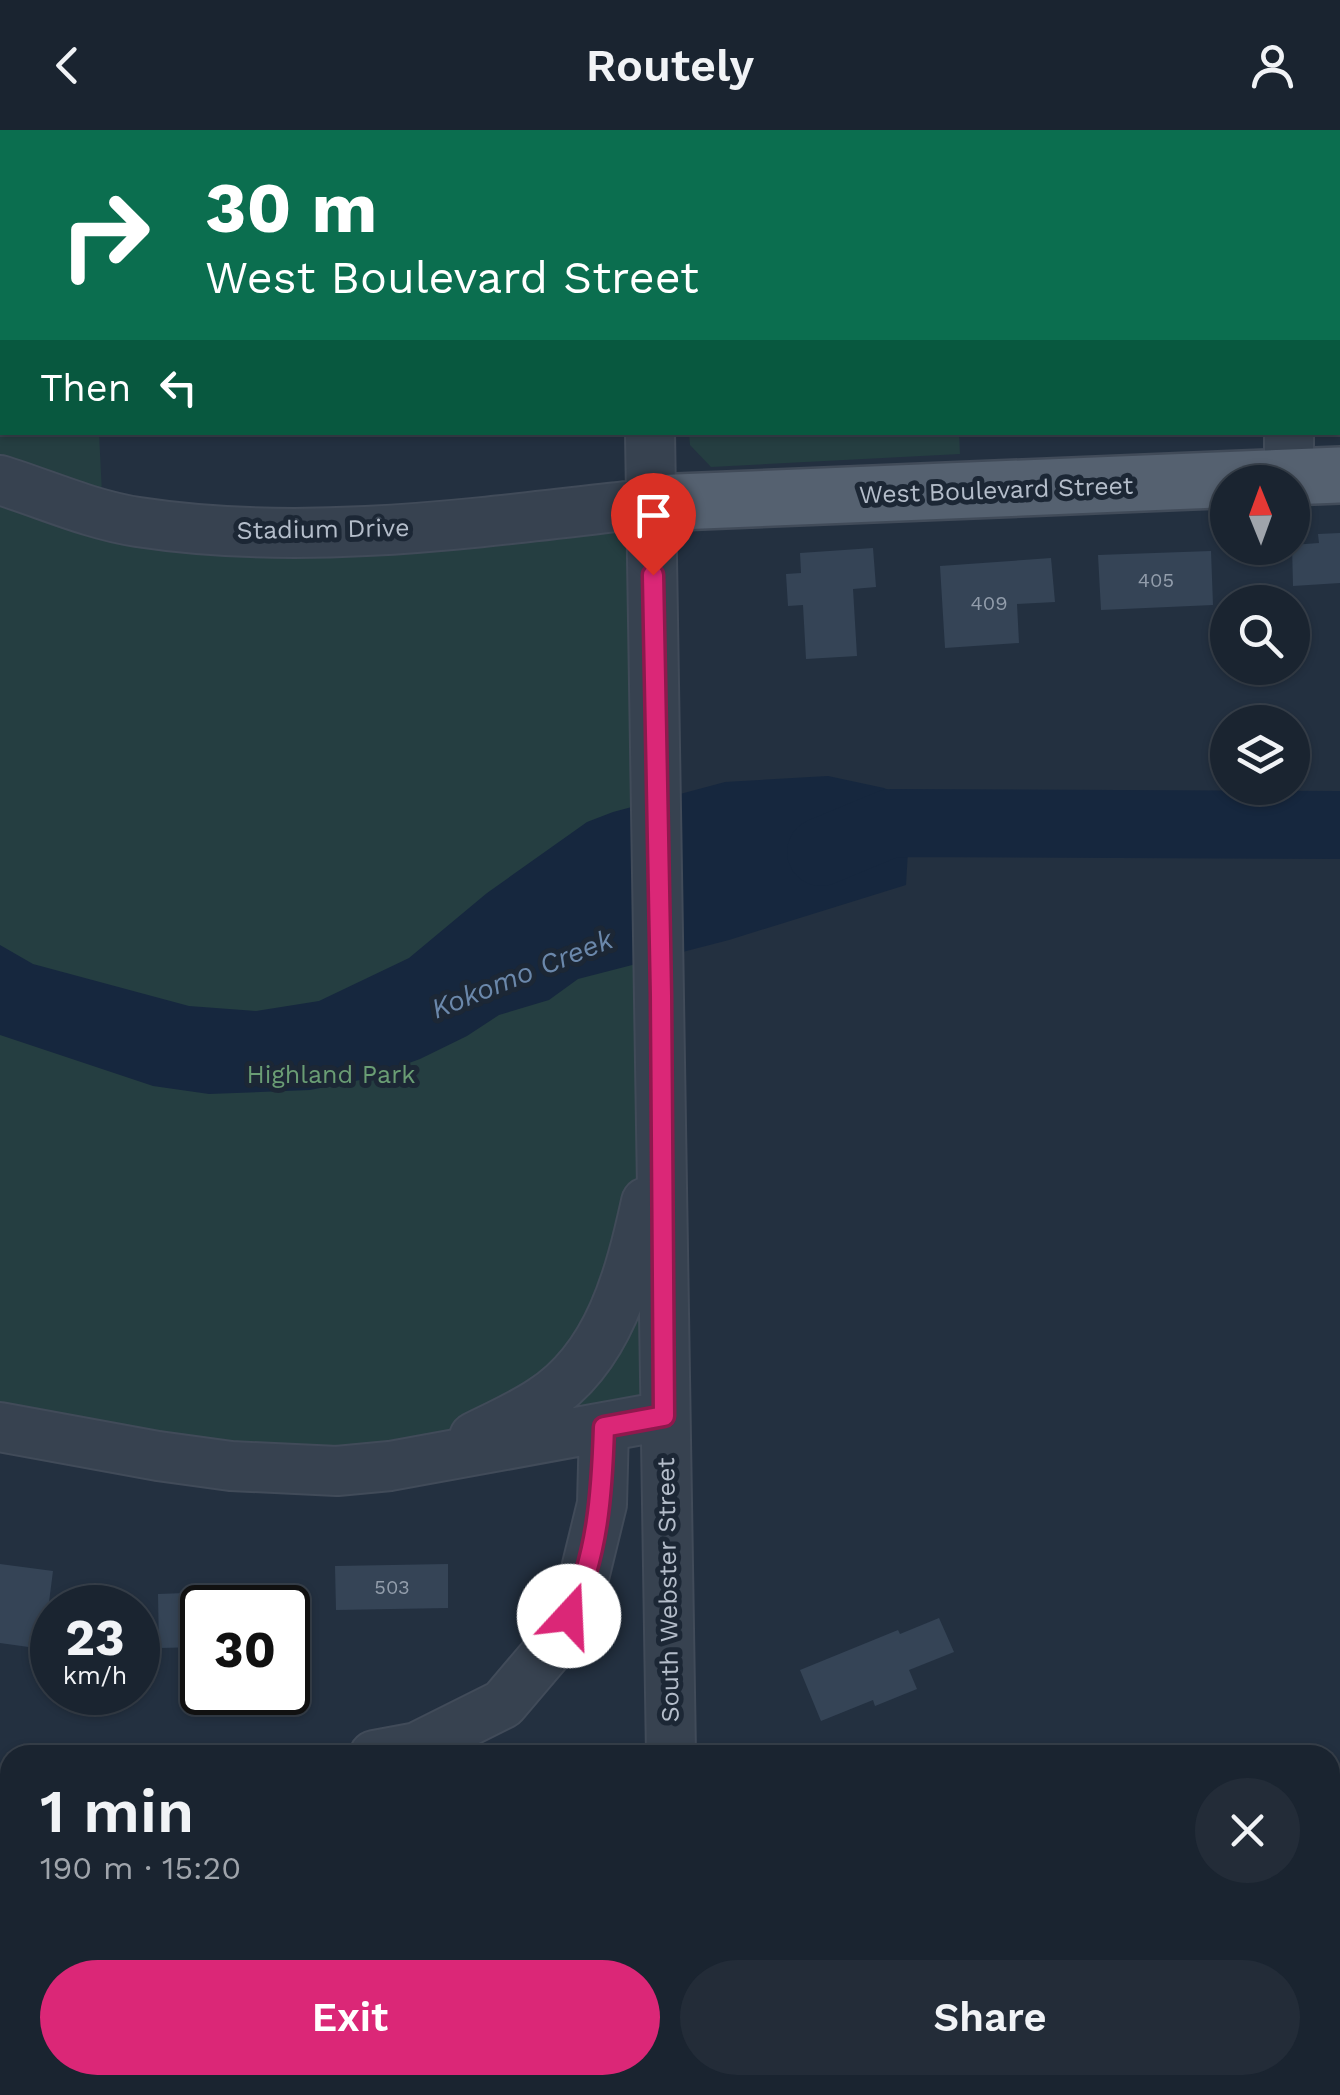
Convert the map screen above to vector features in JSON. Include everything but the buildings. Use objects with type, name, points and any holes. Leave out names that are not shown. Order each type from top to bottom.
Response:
[{"type":"main road","name":"West Boulevard Street","points":[[652,504],[1306,462]]},
{"type":"street","name":"South Webster Street","points":[[650,435],[671,1745]]},
{"type":"street","name":"Stadium Drive","points":[[0,480],[135,522],[268,535],[459,525],[652,504]]},
{"type":"street","name":"South Webster Street","points":[[390,1466],[475,1436],[543,1401],[582,1366],[617,1309],[640,1229],[662,1125]]},
{"type":"street","points":[[0,1427],[231,1466],[336,1471],[390,1466],[664,1416]]},
{"type":"street","points":[[421,1745],[503,1704],[558,1638],[580,1594],[602,1504],[604,1427]]},
{"type":"green space","name":"Highland Park","points":[[0,435],[99,435],[103,513],[652,503],[664,1416],[390,1466],[0,1427]]},
{"type":"green space","points":[[689,435],[959,435],[960,454],[711,467],[690,445]]},
{"type":"water","name":"Kokomo Creek","points":[[828,776],[884,788],[911,800],[906,885],[729,940],[578,979],[549,1000],[499,1015],[420,1059],[365,1079],[310,1090],[209,1094],[153,1086],[0,1035],[0,945],[33,964],[189,1006],[256,1011],[319,1001],[409,958],[487,893],[587,822],[725,782]]},
{"type":"waterway","name":"Kokomo Creek","points":[[821,852],[891,823],[1340,825]]},
{"type":"route","points":[[569,1616],[580,1594],[602,1504],[604,1427],[664,1416],[653,575]]}]
